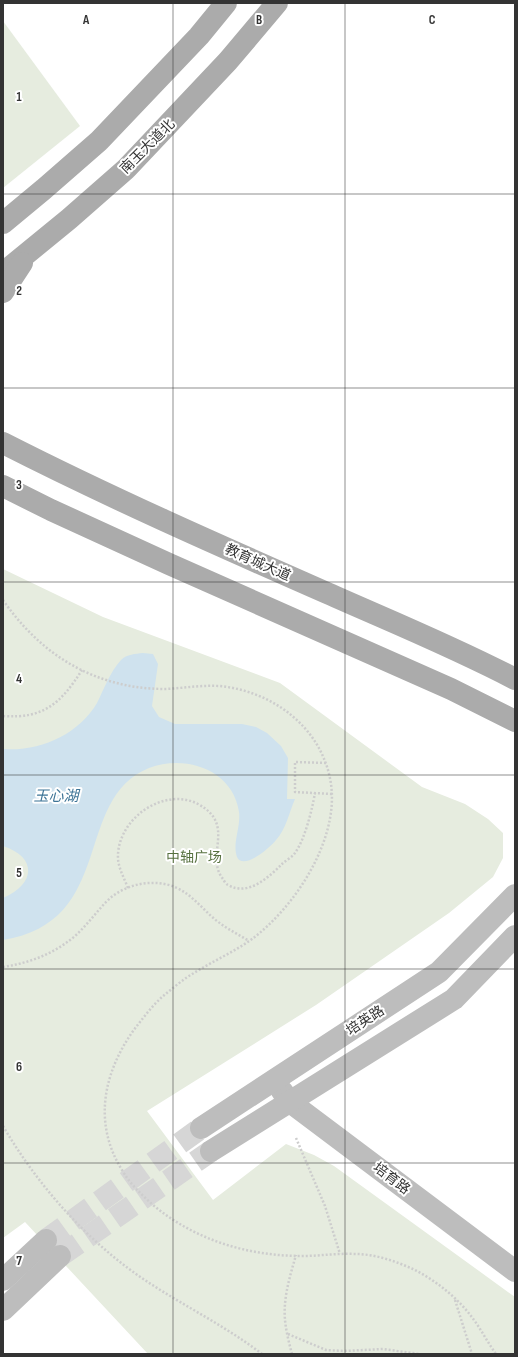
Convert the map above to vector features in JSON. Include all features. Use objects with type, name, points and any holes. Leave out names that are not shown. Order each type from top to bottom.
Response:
[{"type":"main road","points":[[3,223],[99,141],[199,36],[226,3]]},
{"type":"main road","name":"南玉大道北","points":[[3,273],[126,168],[228,61],[277,3]]},
{"type":"main road","points":[[3,292],[30,251]]},
{"type":"main road","points":[[3,428],[31,457]]},
{"type":"main road","name":"教育城大道","points":[[3,443],[68,476],[467,654],[515,679]]},
{"type":"main road","points":[[3,486],[51,510],[169,564],[451,689],[515,722]]},
{"type":"main road","name":"培英路","points":[[201,1128],[439,972],[515,895]]},
{"type":"main road","name":"培英路","points":[[211,1151],[454,999],[515,936]]},
{"type":"main road","name":"培育路","points":[[273,1080],[290,1102],[515,1272]]},
{"type":"main road","points":[[3,1280],[53,1248],[3,1310]]},
{"type":"path","points":[[3,600],[23,626],[38,642],[56,655],[95,676],[116,683],[161,689],[203,686],[222,687],[241,690],[277,704],[305,727],[316,741],[326,763],[331,785],[332,814],[324,838],[315,862],[302,884],[287,904],[270,923],[249,941],[192,974],[160,999],[129,1036],[112,1069],[104,1102],[107,1136],[112,1152],[120,1168],[140,1194],[163,1213],[193,1232],[234,1247],[279,1255],[296,1256],[360,1254],[395,1261],[427,1277],[442,1287],[472,1317],[496,1354]]},
{"type":"path","points":[[3,716],[28,715],[40,712],[52,706],[70,689],[82,670]]},
{"type":"path","points":[[326,763],[296,762],[295,792],[332,794]]},
{"type":"path","points":[[128,888],[120,870],[118,859],[121,838],[132,821],[143,811],[158,802],[168,799],[179,799],[194,803],[207,811],[214,818],[219,833],[216,860],[218,872],[228,885],[236,888],[247,888],[260,883],[295,853],[304,835],[313,807],[315,793]]},
{"type":"path","points":[[3,967],[20,964],[39,958],[58,948],[74,936],[115,894],[128,888],[150,883],[174,887],[186,892],[219,922],[249,941]]},
{"type":"path","points":[[3,1126],[31,1170],[74,1220],[99,1244],[125,1266],[153,1285],[211,1319],[262,1354]]},
{"type":"path","points":[[296,1138],[325,1206],[340,1254]]},
{"type":"path","points":[[292,1354],[285,1320],[285,1304],[289,1280],[296,1256]]},
{"type":"path","points":[[455,1299],[472,1354]]},
{"type":"path","points":[[288,1334],[326,1350],[344,1351],[383,1349],[419,1354]]},
{"type":"green space","points":[[3,21],[80,126],[3,188]]},
{"type":"green space","name":"中轴广场","points":[[3,569],[103,617],[280,683],[422,787],[465,804],[488,819],[503,833],[503,858],[493,877],[449,913],[316,1005],[147,1111],[213,1200],[286,1144],[314,1155],[334,1166],[515,1297],[515,1354],[148,1354],[25,1222],[3,1238]]},
{"type":"water","name":"玉心湖","points":[[143,653],[153,654],[158,664],[152,706],[159,717],[175,724],[242,724],[256,727],[267,733],[281,746],[288,758],[287,799],[295,799],[285,826],[269,848],[251,860],[240,861],[237,857],[235,846],[239,823],[239,812],[235,797],[228,785],[218,776],[206,769],[192,765],[178,763],[163,764],[149,768],[125,784],[110,805],[79,886],[63,910],[39,929],[3,940],[3,898],[13,893],[21,886],[26,879],[28,872],[27,864],[23,857],[15,851],[3,846],[3,749],[30,748],[56,739],[68,732],[89,714],[97,703],[110,675],[121,660],[128,655]]},
{"type":"tunnel","points":[[46,1240],[201,1128]]},
{"type":"tunnel","points":[[60,1256],[211,1151]]}]
